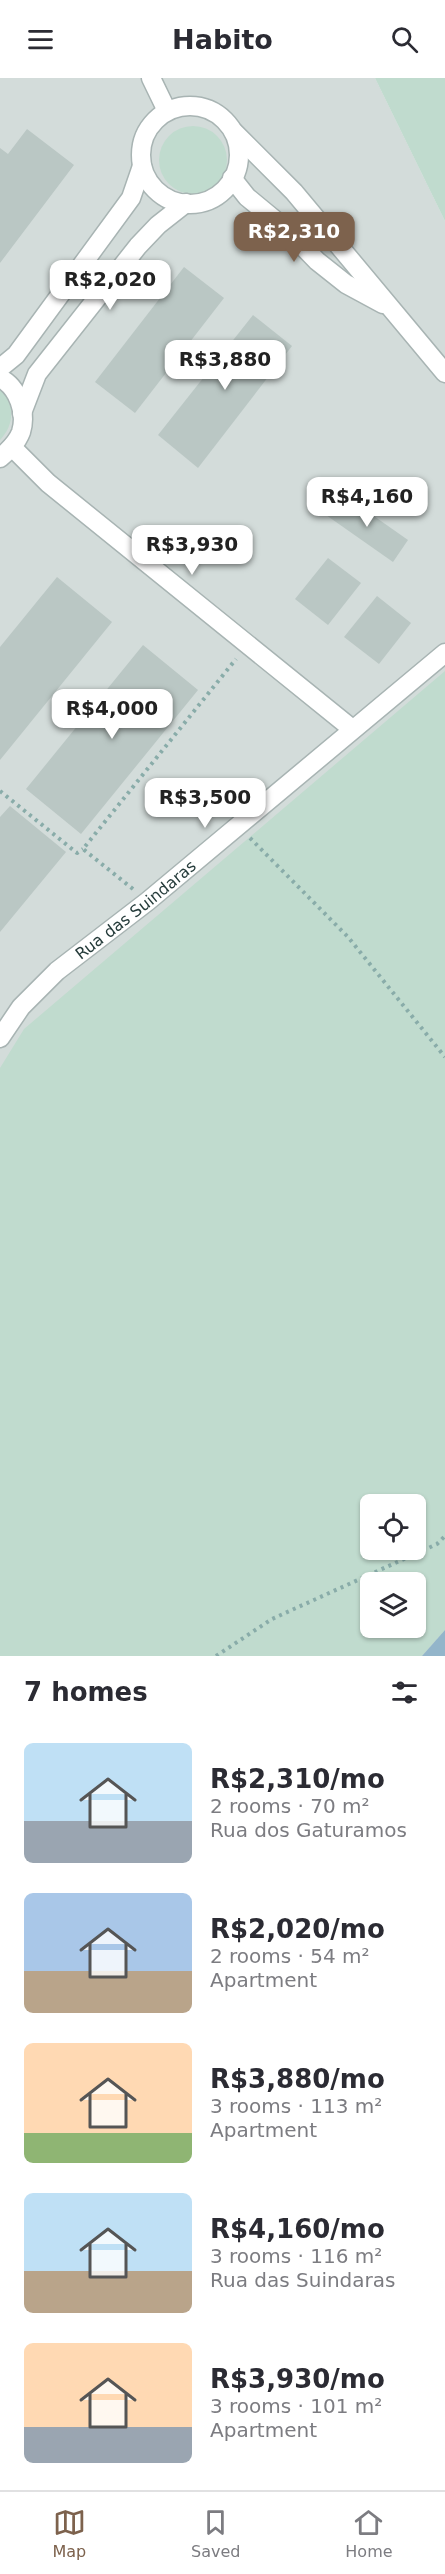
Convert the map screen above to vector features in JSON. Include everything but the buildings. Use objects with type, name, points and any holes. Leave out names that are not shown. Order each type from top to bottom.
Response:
[{"type":"street","points":[[151,78],[167,111]]},
{"type":"street","points":[[234,132],[239,151],[236,170],[227,187],[212,197],[193,204],[174,202],[158,192],[145,177],[142,166],[142,140],[152,123],[167,111],[186,105],[205,108],[222,117],[294,192],[445,372]]},
{"type":"street","points":[[0,368],[16,355],[131,198],[142,166]]},
{"type":"street","points":[[232,178],[247,197],[287,230],[324,267],[346,284],[390,308]]},
{"type":"street","points":[[186,203],[158,225],[138,246],[37,374],[22,413],[21,432],[6,453],[48,483],[351,728]]},
{"type":"street","points":[[0,378],[17,395],[22,413]]},
{"type":"street","name":"Rua das Suindaras","points":[[0,1038],[21,1007],[57,971],[148,901],[351,728],[445,652]]},
{"type":"path","points":[[0,790],[77,853],[83,849],[248,644]]},
{"type":"path","points":[[237,825],[348,937],[445,1057]]},
{"type":"path","points":[[83,849],[148,901]]},
{"type":"path","points":[[216,1656],[272,1619],[437,1544],[445,1536]]},
{"type":"shaded area","points":[[0,78],[375,78],[445,221],[445,1656],[0,1656]]},
{"type":"green space","points":[[375,78],[445,78],[445,221]]},
{"type":"green space","points":[[193,126],[206,129],[217,136],[224,147],[227,160],[224,173],[217,184],[206,191],[193,194],[180,191],[169,184],[162,173],[159,160],[162,147],[169,136],[180,129]]},
{"type":"green space","points":[[0,388],[11,407],[11,421],[0,440]]},
{"type":"green space","points":[[445,671],[445,1630],[422,1656],[0,1656],[0,1068],[24,1029]]},
{"type":"water","points":[[445,1630],[445,1656],[422,1656]]}]
